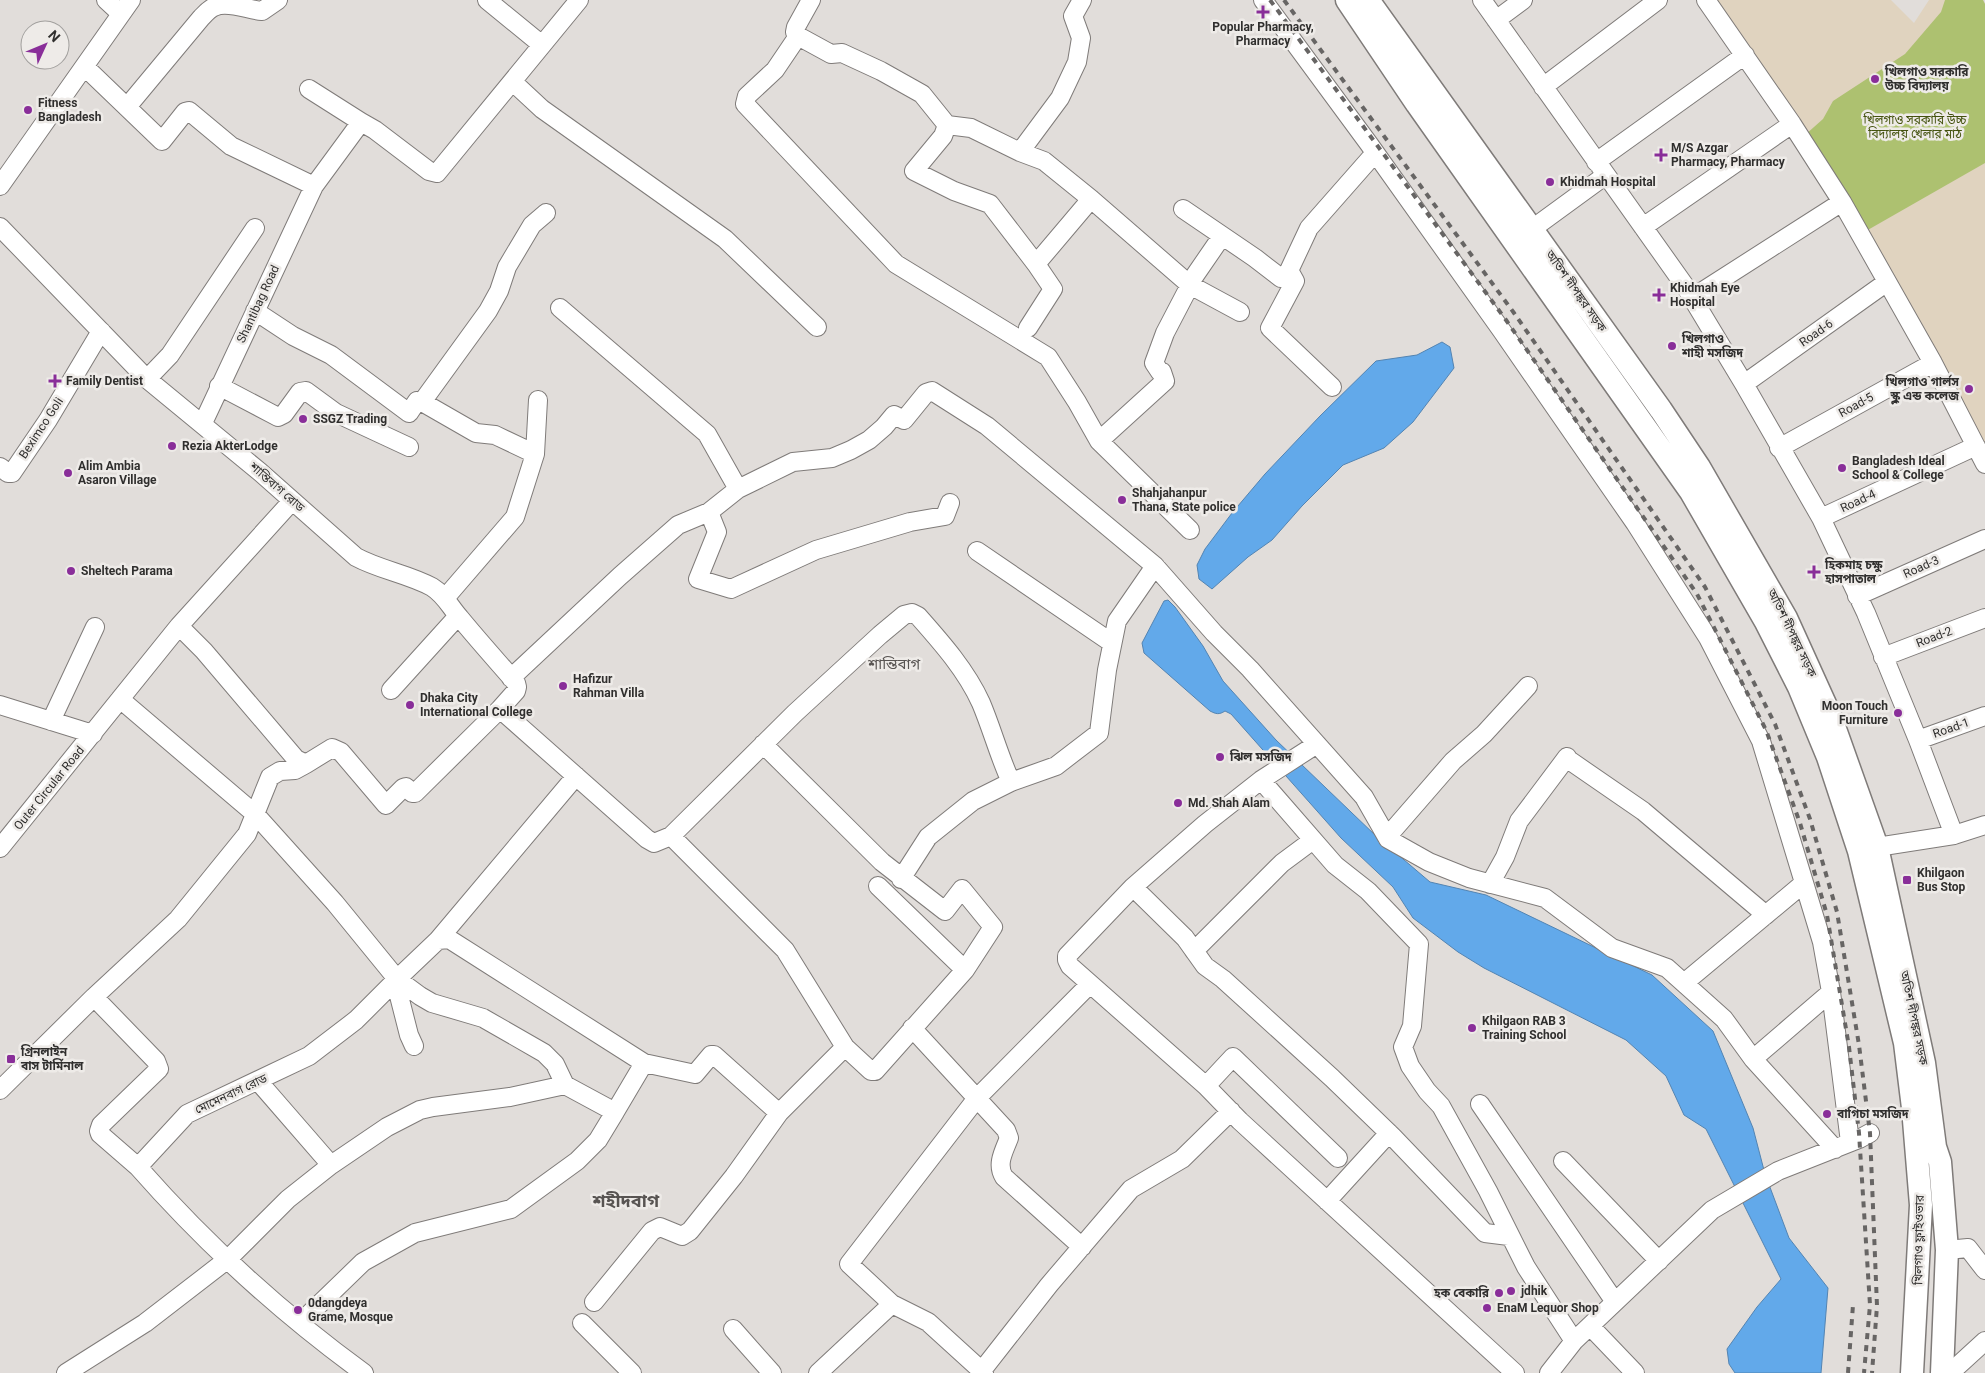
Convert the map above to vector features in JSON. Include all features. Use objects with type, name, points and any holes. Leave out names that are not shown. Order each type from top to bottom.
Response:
[{"type":"main road","name":"অতিশ দীপঙ্কর সড়ক","points":[[1366,5],[1532,229],[1661,410],[1699,467],[1749,550],[1786,618],[1830,715],[1868,849],[1924,1063],[1935,1147],[1940,1162],[1946,1250],[1942,1373]]},
{"type":"main road","name":"অতিশ দীপঙ্কর সড়ক","points":[[1366,5],[1417,104],[1691,492],[1766,622],[1799,687],[1868,849],[1905,1043],[1913,1108]]},
{"type":"main road","points":[[1899,1373],[1908,1280],[1905,1043]]},
{"type":"main road","name":"খিলগাও ফ্লাইওভার","points":[[1912,1373],[1922,1205],[1913,1108]]},
{"type":"main road","name":"খিলগাও ফ্লাইওভার","points":[[1926,1373],[1933,1283],[1933,1161],[1935,1147]]},
{"type":"street","points":[[0,186],[126,7],[106,0]]},
{"type":"street","points":[[127,107],[201,18],[215,6],[229,3],[250,10],[262,11],[278,0]]},
{"type":"street","points":[[488,0],[542,45]]},
{"type":"street","points":[[309,89],[375,130],[428,171],[437,173],[578,0]]},
{"type":"street","points":[[811,0],[796,27],[795,32],[798,36],[831,54],[842,53],[881,71],[922,94],[946,125],[971,128],[1020,152],[1044,161],[1091,199],[1189,285],[1240,312]]},
{"type":"street","points":[[1020,152],[1060,98],[1077,62],[1081,38],[1073,16],[1082,0]]},
{"type":"street","points":[[1263,0],[1502,331],[1635,523],[1708,638],[1761,741],[1822,942],[1831,992],[1843,1145]]},
{"type":"street","points":[[1482,0],[1692,298],[1821,518],[1884,656],[1954,835]]},
{"type":"street","points":[[1496,20],[1523,0]]},
{"type":"street","points":[[1543,87],[1658,0]]},
{"type":"street","points":[[1706,0],[1792,124],[1842,202],[1933,363],[1985,464]]},
{"type":"street","points":[[798,36],[774,70],[747,96],[745,104],[896,264],[1048,357],[1078,402],[1099,441],[1190,530]]},
{"type":"street","points":[[1532,229],[1601,169],[1745,56]]},
{"type":"street","points":[[85,67],[162,141],[185,112],[192,112],[232,146],[314,186]]},
{"type":"street","points":[[513,82],[556,119],[725,239],[817,327]]},
{"type":"street","name":"Shantibag Road","points":[[203,423],[314,186],[361,122]]},
{"type":"street","points":[[1643,227],[1792,124]]},
{"type":"street","points":[[946,125],[943,136],[914,170],[954,191],[990,204],[1036,264],[1053,289],[1028,328]]},
{"type":"street","points":[[1183,209],[1281,278],[1286,277],[1309,228],[1375,153]]},
{"type":"street","points":[[1036,264],[1091,199]]},
{"type":"street","points":[[1692,298],[1842,202]]},
{"type":"street","points":[[422,402],[488,312],[507,267],[532,225],[546,213]]},
{"type":"street","name":"শান্তিবাগ রোড","points":[[0,227],[148,378],[203,423],[356,557],[367,563],[417,580],[433,588],[446,598],[458,616],[514,682]]},
{"type":"street","points":[[148,378],[170,355],[255,228]]},
{"type":"street","points":[[1099,441],[1165,381],[1162,372],[1154,363],[1165,333],[1189,285],[1222,236]]},
{"type":"street","points":[[1290,272],[1295,281],[1270,328],[1332,387]]},
{"type":"street","name":"Road-6","points":[[1744,384],[1887,282]]},
{"type":"street","points":[[560,308],[707,434],[738,489]]},
{"type":"street","points":[[255,311],[293,336],[331,356],[409,413],[417,401],[422,402],[476,433],[495,435],[535,454]]},
{"type":"street","name":"Beximco Goli","points":[[6,470],[48,420],[101,332]]},
{"type":"street","name":"Road-5","points":[[1779,448],[1933,363]]},
{"type":"street","points":[[219,386],[278,417],[284,414],[300,392],[306,391],[336,413],[409,447]]},
{"type":"street","points":[[0,1090],[94,997],[178,919],[247,834],[270,778],[280,771],[295,770],[332,748],[341,752],[386,805],[406,787],[412,793],[415,793],[500,709],[514,682],[620,576],[678,525],[709,512],[738,489],[793,462],[832,458],[851,450],[869,440],[894,415],[904,420],[926,394],[932,391],[987,426],[1155,566],[1364,797],[1386,837],[1429,862],[1469,878],[1545,898],[1612,948],[1667,968],[1724,1019],[1753,1059],[1843,1145]]},
{"type":"street","points":[[446,598],[515,517],[535,454],[538,400]]},
{"type":"street","name":"Road-4","points":[[1821,518],[1976,446]]},
{"type":"street","points":[[93,734],[179,626],[292,501]]},
{"type":"street","points":[[709,512],[717,532],[698,579],[731,589],[816,550],[869,536],[910,522],[945,516],[950,503]]},
{"type":"street","name":"Road-3","points":[[1857,596],[1985,539]]},
{"type":"street","points":[[978,551],[1112,643]]},
{"type":"street","points":[[901,878],[928,837],[973,801],[1011,782],[1056,766],[1100,733],[1112,643],[1117,621],[1155,566]]},
{"type":"street","points":[[500,709],[647,839],[654,843],[670,836],[795,713],[880,635],[904,615],[912,613],[918,616],[950,653],[980,702],[998,753],[1011,782]]},
{"type":"street","points":[[391,690],[458,616]]},
{"type":"street","name":"Road-2","points":[[1884,656],[1985,618]]},
{"type":"street","points":[[179,626],[204,652],[296,760],[306,764]]},
{"type":"street","points":[[51,721],[95,627]]},
{"type":"street","points":[[1386,837],[1453,761],[1484,734],[1528,686]]},
{"type":"street","points":[[120,699],[255,814],[329,896],[396,979],[426,1000],[483,1018],[544,1053],[555,1064],[565,1085],[615,1112]]},
{"type":"street","name":"Outer Circular Road","points":[[0,705],[93,734],[0,848]]},
{"type":"street","name":"Road-1","points":[[1918,740],[1985,716]]},
{"type":"street","points":[[670,836],[785,950],[845,1047],[871,1071],[875,1071],[965,970],[993,927],[962,890],[945,911],[901,878],[882,862],[763,744]]},
{"type":"street","points":[[1317,744],[1261,780],[1205,824],[1133,887],[1068,956],[1067,960],[1070,966],[1206,1086],[1231,1112],[1515,1373]]},
{"type":"street","points":[[1490,884],[1505,857],[1519,821],[1567,757],[1643,812],[1766,915]]},
{"type":"street","name":"মোমেনবাগ রোড","points":[[138,1167],[187,1114],[309,1056],[356,1020],[438,940],[576,776]]},
{"type":"street","points":[[1261,780],[1335,864],[1368,891],[1419,944],[1412,1026],[1403,1047],[1410,1066],[1426,1091],[1441,1106],[1488,1191],[1526,1267],[1574,1341]]},
{"type":"street","points":[[1868,849],[1954,835],[1985,825]]},
{"type":"street","points":[[1194,951],[1282,863],[1313,840]]},
{"type":"street","points":[[1684,983],[1804,883]]},
{"type":"street","points":[[878,886],[965,970]]},
{"type":"street","points":[[1133,887],[1185,938],[1205,966],[1223,979],[1332,1078],[1389,1133],[1485,1233],[1509,1236]]},
{"type":"street","points":[[438,940],[449,939],[644,1063],[695,1074],[714,1055],[779,1113]]},
{"type":"street","points":[[396,979],[409,1035],[414,1046]]},
{"type":"street","points":[[1090,984],[977,1098],[849,1264],[892,1304],[928,1322],[982,1372],[1049,1285],[1131,1189],[1182,1159],[1231,1112]]},
{"type":"street","points":[[1753,1059],[1831,992]]},
{"type":"street","points":[[94,997],[159,1065],[159,1069],[101,1125],[100,1134],[138,1167],[180,1215],[281,1309],[364,1373]]},
{"type":"street","points":[[912,1028],[1006,1130],[1009,1138],[1001,1159],[1000,1170],[1004,1177],[1082,1247]]},
{"type":"street","points":[[594,1302],[652,1231],[660,1227],[682,1236],[690,1231],[734,1176],[779,1113],[845,1047]]},
{"type":"street","points":[[1206,1086],[1233,1058],[1338,1158]]},
{"type":"street","points":[[300,1323],[364,1262],[415,1233],[512,1209],[577,1161],[598,1140],[644,1063]]},
{"type":"street","points":[[258,1081],[331,1165]]},
{"type":"street","points":[[66,1373],[144,1324],[228,1259],[288,1199],[331,1165],[387,1127],[420,1110],[510,1097],[565,1085]]},
{"type":"street","points":[[1480,1104],[1615,1302]]},
{"type":"street","points":[[1327,1201],[1389,1133]]},
{"type":"street","points":[[1549,1373],[1574,1341],[1712,1210],[1778,1171],[1870,1133]]},
{"type":"street","points":[[1564,1161],[1659,1261]]},
{"type":"street","points":[[1946,1250],[1968,1248],[1985,1270]]},
{"type":"street","points":[[818,1373],[892,1304]]},
{"type":"street","points":[[582,1323],[632,1373]]},
{"type":"street","points":[[1590,1326],[1635,1373]]},
{"type":"street","points":[[733,1328],[772,1373]]},
{"type":"street","points":[[1950,1373],[1985,1341]]},
{"type":"shaded area","name":"খিলগাও সরকারি উচ্চ বিদ্যালয়","points":[[1710,0],[1891,0],[1914,23],[1929,0],[1983,0],[1985,4],[1985,448]]},
{"type":"green space","name":"খিলগাও সরকারি উচ্চ বিদ্যালয় খেলার মাঠ","points":[[1945,0],[1983,0],[1985,4],[1985,163],[1866,231],[1805,135],[1823,119],[1833,101],[1905,54],[1941,12]]},
{"type":"water","points":[[1442,342],[1450,347],[1454,368],[1413,422],[1384,448],[1343,465],[1302,506],[1272,540],[1248,557],[1212,589],[1199,579],[1197,565],[1205,549],[1232,513],[1265,474],[1376,361],[1417,355]]},
{"type":"water","points":[[1168,600],[1203,646],[1223,681],[1276,740],[1376,836],[1430,882],[1486,895],[1652,975],[1713,1031],[1753,1128],[1765,1174],[1789,1238],[1828,1288],[1821,1373],[1735,1373],[1729,1364],[1727,1349],[1757,1307],[1781,1279],[1706,1129],[1684,1115],[1666,1076],[1626,1040],[1484,968],[1458,952],[1413,918],[1393,887],[1341,838],[1231,714],[1225,711],[1218,714],[1210,711],[1144,653],[1142,643],[1164,601]]},
{"type":"railway","points":[[1270,0],[1506,320],[1697,594],[1766,730],[1800,823],[1827,915],[1849,1047],[1859,1133],[1870,1305],[1864,1373]]},
{"type":"railway","points":[[1284,0],[1514,313],[1705,587],[1775,724],[1810,819],[1837,912],[1859,1045],[1870,1133],[1877,1306],[1872,1373]]},
{"type":"railway","points":[[1848,1373],[1853,1305]]},
{"type":"place","name":"Popular Pharmacy, Pharmacy","points":[[1263,12]]},
{"type":"place","name":"খিলগাও সরকারি উচ্চ বিদ্যালয়","points":[[1875,79]]},
{"type":"place","name":"Fitness Bangladesh","points":[[28,110]]},
{"type":"place","name":"M/S Azgar Pharmacy, Pharmacy","points":[[1661,155]]},
{"type":"place","name":"Khidmah Hospital","points":[[1550,182]]},
{"type":"place","name":"Khidmah Eye Hospital","points":[[1659,295]]},
{"type":"place","name":"খিলগাও শাহী মসজিদ","points":[[1672,346]]},
{"type":"place","name":"Family Dentist","points":[[55,381]]},
{"type":"place","name":"খিলগাও গার্লস স্কুল এন্ড কলেজ","points":[[1969,389]]},
{"type":"place","name":"SSGZ Trading","points":[[303,419]]},
{"type":"place","name":"Rezia AkterLodge","points":[[172,446]]},
{"type":"place","name":"Bangladesh Ideal School & College","points":[[1842,468]]},
{"type":"place","name":"Alim Ambia Asaron Village","points":[[68,473]]},
{"type":"place","name":"Shahjahanpur Thana, State police","points":[[1122,500]]},
{"type":"place","name":"Sheltech Parama","points":[[71,571]]},
{"type":"place","name":"হিকমাহ চক্ষু হাসপাতাল","points":[[1814,572]]},
{"type":"place","name":"Hafizur Rahman Villa","points":[[563,686]]},
{"type":"place","name":"Dhaka City International College","points":[[410,705]]},
{"type":"place","name":"Moon Touch Furniture","points":[[1898,713]]},
{"type":"place","name":"ঝিল মসজিদ","points":[[1220,757]]},
{"type":"place","name":"Md. Shah Alam","points":[[1178,803]]},
{"type":"place","name":"Khilgaon Bus Stop","points":[[1907,880]]},
{"type":"place","name":"Khilgaon RAB 3 Training School","points":[[1472,1028]]},
{"type":"place","name":"গ্রিনলাইন বাস টার্মিনাল","points":[[11,1059]]},
{"type":"place","name":"বাগিচা মসজিদ","points":[[1827,1114]]},
{"type":"place","name":"jdhik","points":[[1511,1291]]},
{"type":"place","name":"হক বেকারি","points":[[1499,1293]]},
{"type":"place","name":"EnaM Lequor Shop","points":[[1487,1308]]},
{"type":"place","name":"0dangdeya Grame, Mosque","points":[[298,1310]]},
{"type":"district","name":"শান্তিবাগ","points":[[894,664]]},
{"type":"district","name":"শহীদবাগ","points":[[626,1201]]}]
